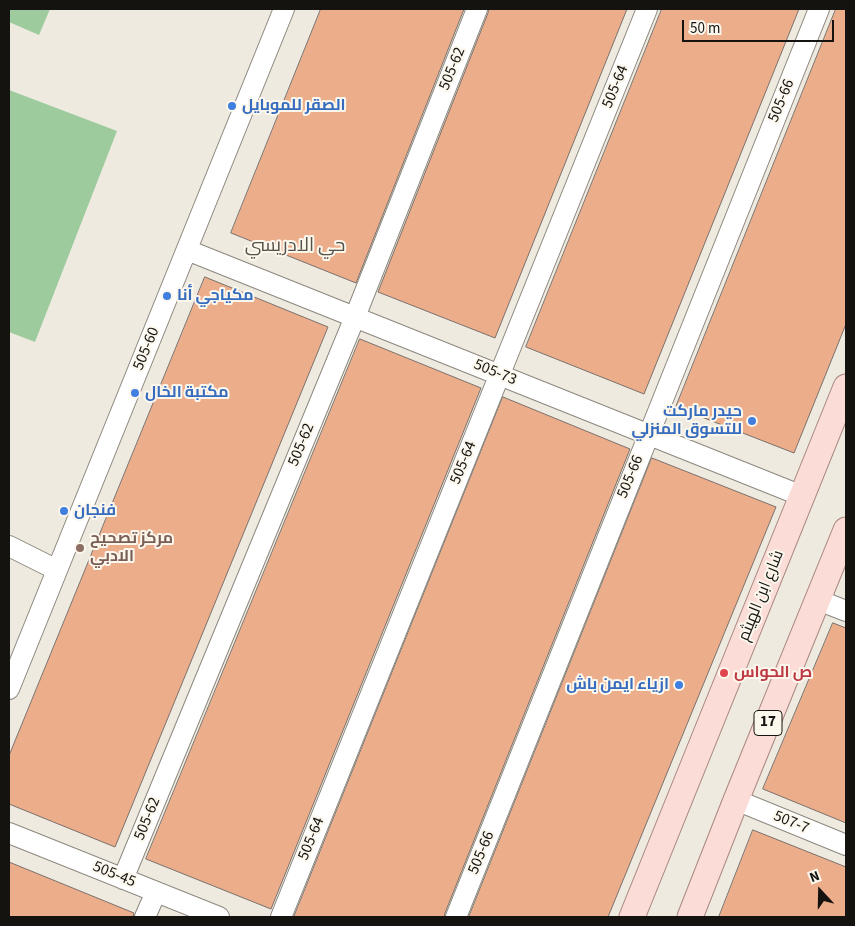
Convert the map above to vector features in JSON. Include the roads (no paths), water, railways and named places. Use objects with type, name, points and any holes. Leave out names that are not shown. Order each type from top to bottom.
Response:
[{"type":"main road","name":"شارع ابن الهيثم","points":[[632,917],[846,387]]},
{"type":"main road","name":"17","points":[[690,917],[846,530]]},
{"type":"street","name":"505-60","points":[[9,689],[16,649],[57,570],[284,9]]},
{"type":"street","name":"505-62","points":[[123,879],[355,316],[477,9]]},
{"type":"street","name":"505-64","points":[[281,917],[648,9]]},
{"type":"street","name":"505-66","points":[[456,917],[819,9]]},
{"type":"street","name":"505-73","points":[[187,250],[802,496]]},
{"type":"street","points":[[9,546],[57,570]]},
{"type":"street","points":[[818,600],[846,611]]},
{"type":"street","name":"507-7","points":[[736,800],[846,845]]},
{"type":"street","name":"505-45","points":[[9,833],[218,917]]},
{"type":"street","points":[[145,917],[156,892]]},
{"type":"place","name":"الصقر للموبايل","points":[[232,106]]},
{"type":"place","name":"مكياجي أنا","points":[[167,296]]},
{"type":"place","name":"مكتبة الخال","points":[[135,393]]},
{"type":"place","name":"حيدر ماركت للتسوق المنزلي","points":[[752,421]]},
{"type":"place","name":"فنجان","points":[[64,511]]},
{"type":"place","name":"مركز تصحيح الادبي","points":[[80,548]]},
{"type":"place","name":"ص الحواس","points":[[724,673]]},
{"type":"place","name":"ازياء ايمن باش","points":[[679,685]]},
{"type":"district","name":"حي الادريسي","points":[[295,247]]}]
